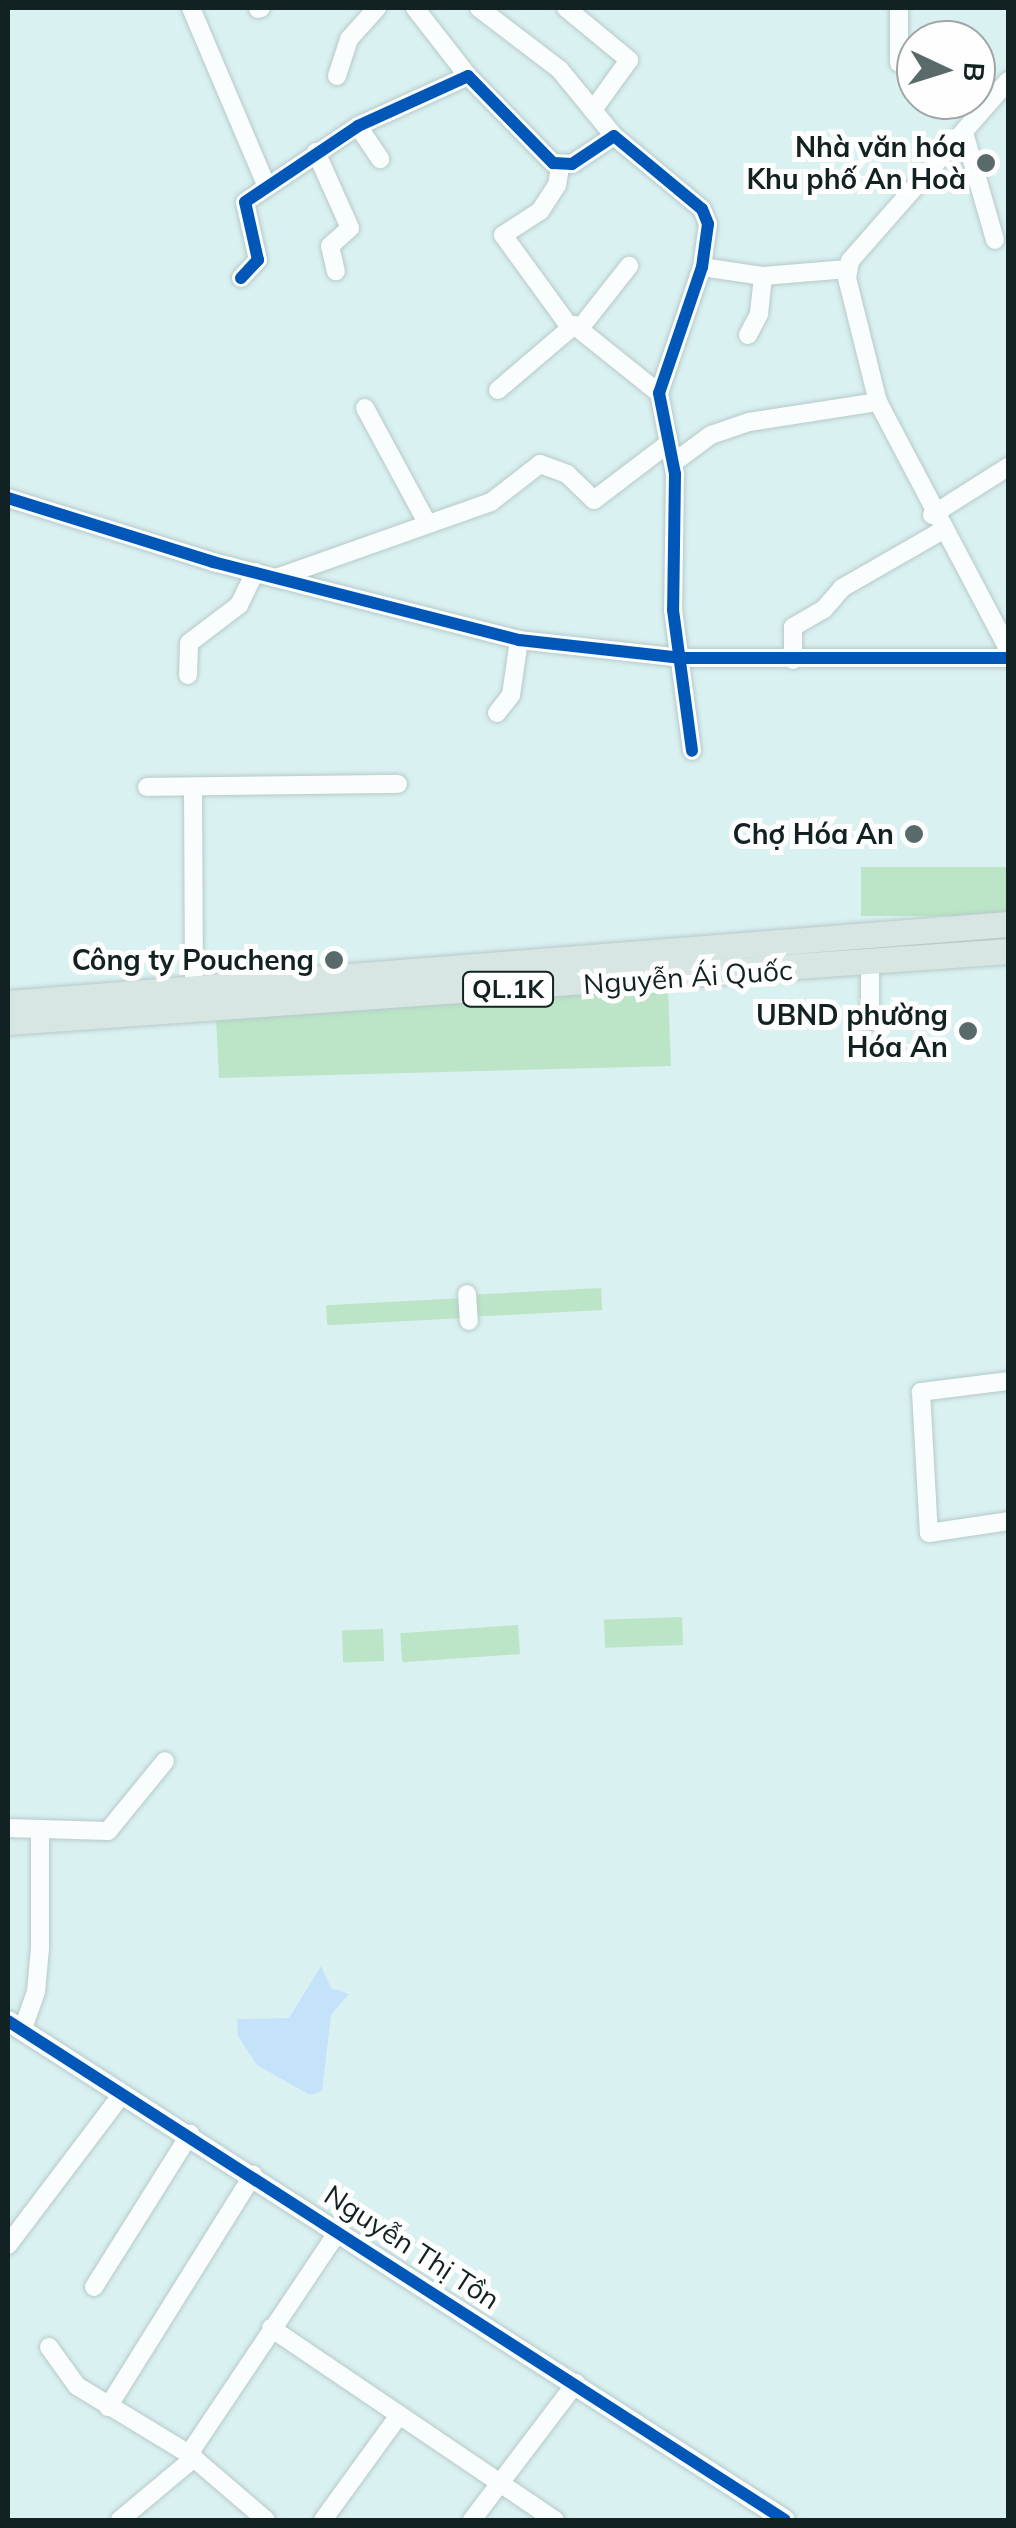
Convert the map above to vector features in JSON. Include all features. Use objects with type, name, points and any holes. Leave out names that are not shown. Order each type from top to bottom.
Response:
[{"type":"main road","name":"QL.1K","points":[[194,1000],[1008,924]]},
{"type":"main road","name":"Nguyễn Ái Quốc","points":[[8,1003],[194,1000],[870,963],[1008,951]]},
{"type":"main road","name":"Nguyễn Ái Quốc","points":[[8,1022],[194,1000]]},
{"type":"street","points":[[191,8],[266,185]]},
{"type":"street","points":[[337,76],[349,39],[377,8]]},
{"type":"street","points":[[416,8],[468,76],[560,166]]},
{"type":"street","points":[[479,8],[560,70],[614,136],[707,216],[702,266],[659,393],[669,454],[674,610],[692,751]]},
{"type":"street","points":[[566,8],[629,60],[593,110]]},
{"type":"street","points":[[241,278],[255,268],[258,254],[244,204],[266,185],[358,126],[468,76]]},
{"type":"street","points":[[702,266],[763,276],[848,268],[965,136],[1008,81]]},
{"type":"street","points":[[358,126],[380,159]]},
{"type":"street","points":[[614,136],[560,166],[540,211],[503,235],[575,327],[659,393]]},
{"type":"street","points":[[965,136],[994,240]]},
{"type":"street","points":[[316,152],[350,228],[330,246],[336,271]]},
{"type":"street","points":[[498,390],[575,327],[629,266]]},
{"type":"street","points":[[848,268],[878,402],[937,523],[1008,649]]},
{"type":"street","points":[[748,335],[758,314],[763,276]]},
{"type":"street","points":[[279,578],[426,521],[491,502],[540,464],[568,474],[594,500],[669,454],[711,435],[749,422],[878,402]]},
{"type":"street","points":[[365,408],[426,521]]},
{"type":"street","points":[[793,660],[793,627],[824,609],[842,588],[937,523],[1008,467]]},
{"type":"street","points":[[8,498],[254,572],[518,640],[682,658],[1008,658]]},
{"type":"street","points":[[313,564],[323,591]]},
{"type":"street","points":[[188,675],[190,643],[240,604],[254,572]]},
{"type":"street","points":[[497,713],[511,695],[518,640]]},
{"type":"street","points":[[147,787],[398,784]]},
{"type":"street","points":[[193,787],[194,1000]]},
{"type":"street","points":[[870,963],[870,1021]]},
{"type":"street","points":[[467,1294],[469,1321]]},
{"type":"street","points":[[1008,1381],[921,1392],[930,1533],[1008,1522]]},
{"type":"street","points":[[8,1828],[114,1828],[165,1761]]},
{"type":"street","points":[[15,2026],[36,1992],[40,1831]]},
{"type":"street","name":"Nguyễn Thị Tồn","points":[[15,2026],[576,2383],[774,2518]]},
{"type":"street","points":[[10,2237],[122,2094]]},
{"type":"street","points":[[94,2287],[190,2134]]},
{"type":"street","points":[[108,2407],[253,2175]]},
{"type":"street","points":[[120,2520],[191,2456],[271,2328],[339,2230]]},
{"type":"street","points":[[271,2328],[396,2418],[554,2520]]},
{"type":"street","points":[[50,2347],[77,2386],[191,2456],[266,2520]]},
{"type":"street","points":[[472,2520],[504,2486],[576,2383]]},
{"type":"street","points":[[323,2520],[396,2418]]},
{"type":"green space","points":[[861,867],[1008,867],[1008,916],[861,916]]},
{"type":"green space","points":[[668,988],[671,1066],[219,1078],[216,1017]]},
{"type":"green space","points":[[601,1288],[602,1310],[473,1317],[472,1295]]},
{"type":"green space","points":[[463,1298],[464,1318],[327,1325],[326,1305]]},
{"type":"green space","points":[[682,1617],[683,1645],[605,1648],[604,1620]]},
{"type":"green space","points":[[518,1625],[520,1654],[402,1662],[400,1633]]},
{"type":"green space","points":[[383,1629],[384,1661],[343,1662],[342,1630]]},
{"type":"water","points":[[321,1966],[331,1988],[349,1994],[331,2015],[322,2091],[310,2095],[257,2065],[238,2036],[237,2019],[289,2018]]},
{"type":"cycle path","points":[[241,278],[258,260],[245,202],[358,126],[468,76],[553,163],[572,164],[614,136],[702,209],[708,224],[702,267],[659,393],[675,474],[673,610],[692,751]]},
{"type":"cycle path","points":[[8,498],[213,562],[519,640],[682,658],[1008,658]]},
{"type":"cycle path","points":[[8,2021],[785,2520]]},
{"type":"place","name":"Nhà văn hóa Khu phố An Hoà","points":[[986,163]]},
{"type":"place","name":"Chợ Hóa An","points":[[914,834]]},
{"type":"place","name":"Công ty Poucheng","points":[[334,960]]},
{"type":"place","name":"UBND phường Hóa An","points":[[968,1031]]}]
